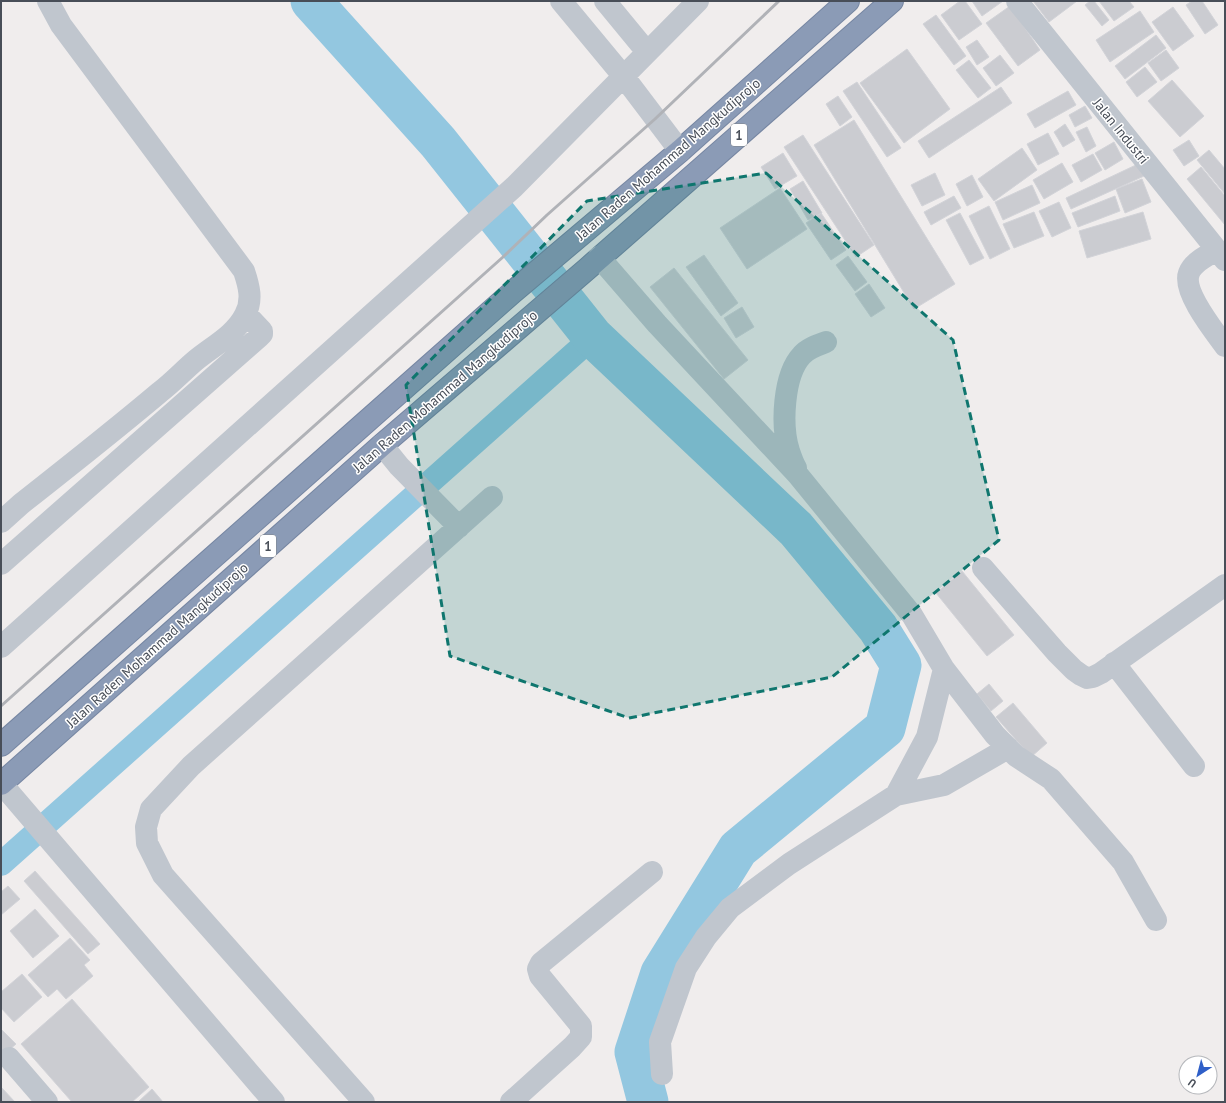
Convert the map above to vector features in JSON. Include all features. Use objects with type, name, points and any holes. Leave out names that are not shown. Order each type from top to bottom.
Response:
[{"type":"highway","name":"Jalan Raden Mohammad Mangkudiprojo","points":[[1,745],[514,291],[680,151],[848,1]]},
{"type":"highway","name":"Jalan Raden Mohammad Mangkudiprojo","points":[[1,783],[382,445],[593,263],[892,1]]},
{"type":"street","points":[[1,522],[21,504],[161,392],[196,360],[226,337],[238,326],[246,314],[250,297],[244,271],[61,24],[48,1]]},
{"type":"street","points":[[561,1],[624,77],[680,151]]},
{"type":"street","points":[[605,1],[648,52]]},
{"type":"street","points":[[1,647],[472,226],[514,187],[698,1]]},
{"type":"street","name":"Jalan Industri","points":[[1017,1],[1221,255]]},
{"type":"street","points":[[1221,255],[1193,267],[1189,272],[1188,288],[1225,346]]},
{"type":"street","points":[[593,263],[657,324],[798,475],[912,615],[944,669],[995,735],[1016,756],[1051,779],[1123,862],[1156,920]]},
{"type":"street","points":[[1,564],[262,334],[262,331],[246,314]]},
{"type":"street","points":[[798,475],[789,451],[785,427],[787,386],[796,361],[803,353],[826,342]]},
{"type":"street","points":[[183,372],[198,391]]},
{"type":"street","points":[[382,445],[399,466],[459,527]]},
{"type":"street","points":[[364,1102],[163,875],[147,843],[146,827],[151,809],[191,766],[492,497]]},
{"type":"street","points":[[21,504],[43,527]]},
{"type":"street","points":[[984,568],[1057,653],[1081,676],[1087,678],[1101,673],[1225,585]]},
{"type":"street","points":[[1114,663],[1194,766]]},
{"type":"street","points":[[896,795],[927,737],[944,669]]},
{"type":"street","points":[[662,1074],[660,1042],[686,968],[706,937],[730,908],[789,864],[896,795],[944,785],[1008,748]]},
{"type":"street","points":[[1,783],[274,1102]]},
{"type":"street","points":[[511,1102],[572,1047],[581,1036],[581,1026],[540,976],[538,969],[541,963],[652,872]]},
{"type":"street","points":[[9,1058],[47,1102]]},
{"type":"highlighted area","points":[[766,173],[953,340],[999,540],[832,677],[629,718],[450,656],[406,385],[587,201]]},
{"type":"building","points":[[960,1],[965,1],[982,24],[959,40],[941,15]]},
{"type":"building","points":[[972,1],[1003,1],[982,16]]},
{"type":"building","points":[[1033,1],[1077,1],[1049,22]]},
{"type":"building","points":[[1090,1],[1094,1],[1109,20],[1102,26],[1085,5]]},
{"type":"building","points":[[1099,1],[1129,1],[1134,7],[1114,21]]},
{"type":"building","points":[[1192,1],[1202,1],[1218,25],[1205,34],[1186,5]]},
{"type":"building","points":[[1010,6],[1040,50],[1018,66],[986,23]]},
{"type":"building","points":[[1173,7],[1194,36],[1173,51],[1152,22]]},
{"type":"building","points":[[1140,11],[1154,32],[1110,62],[1096,40]]},
{"type":"building","points":[[936,15],[966,56],[954,65],[923,24]]},
{"type":"building","points":[[1156,35],[1166,48],[1125,79],[1115,66]]},
{"type":"building","points":[[977,40],[989,57],[977,65],[966,47]]},
{"type":"building","points":[[907,49],[950,109],[904,143],[860,83]]},
{"type":"building","points":[[1166,50],[1179,68],[1161,81],[1148,63]]},
{"type":"building","points":[[1000,55],[1014,73],[996,86],[983,68]]},
{"type":"building","points":[[969,60],[991,88],[978,98],[956,70]]},
{"type":"building","points":[[1145,67],[1157,82],[1137,97],[1126,82]]},
{"type":"building","points":[[1172,80],[1204,116],[1180,137],[1148,101]]},
{"type":"building","points":[[857,82],[901,148],[887,157],[843,91]]},
{"type":"building","points":[[1001,87],[1012,103],[929,158],[918,141]]},
{"type":"building","points":[[1068,91],[1076,105],[1035,128],[1027,114]]},
{"type":"building","points":[[838,96],[852,117],[840,126],[826,104]]},
{"type":"building","points":[[1085,106],[1092,118],[1075,127],[1069,115]]},
{"type":"building","points":[[854,120],[955,284],[914,309],[814,145]]},
{"type":"building","points":[[1065,124],[1075,140],[1063,147],[1054,132]]},
{"type":"building","points":[[1087,127],[1096,146],[1086,152],[1076,132]]},
{"type":"building","points":[[1048,133],[1059,154],[1038,165],[1027,144]]},
{"type":"building","points":[[803,135],[874,245],[856,257],[784,147]]},
{"type":"building","points":[[1189,140],[1199,156],[1184,166],[1173,150]]},
{"type":"building","points":[[1114,142],[1123,159],[1105,170],[1095,153]]},
{"type":"building","points":[[1022,148],[1037,170],[994,201],[978,179]]},
{"type":"building","points":[[1209,150],[1225,169],[1225,194],[1197,160]]},
{"type":"building","points":[[783,153],[797,176],[775,189],[761,167]]},
{"type":"building","points":[[1093,154],[1102,170],[1081,182],[1072,165]]},
{"type":"building","points":[[1062,163],[1073,182],[1044,199],[1033,180]]},
{"type":"building","points":[[1138,164],[1144,176],[1071,209],[1066,198]]},
{"type":"building","points":[[1201,167],[1225,196],[1225,225],[1187,179]]},
{"type":"building","points":[[935,173],[945,195],[922,206],[911,185]]},
{"type":"building","points":[[972,175],[983,197],[967,206],[956,184]]},
{"type":"building","points":[[1142,179],[1151,202],[1125,213],[1116,189]]},
{"type":"building","points":[[803,181],[822,213],[808,220],[790,189]]},
{"type":"building","points":[[1032,185],[1040,203],[1003,220],[995,202]]},
{"type":"building","points":[[780,188],[807,229],[747,269],[720,228]]},
{"type":"building","points":[[954,196],[961,208],[931,225],[924,212]]},
{"type":"building","points":[[1115,196],[1120,211],[1078,227],[1072,213]]},
{"type":"building","points":[[1059,202],[1071,228],[1052,237],[1039,211]]},
{"type":"building","points":[[989,206],[1010,249],[990,259],[969,216]]},
{"type":"building","points":[[1034,212],[1044,236],[1014,248],[1003,224]]},
{"type":"building","points":[[1143,212],[1151,239],[1087,258],[1079,231]]},
{"type":"building","points":[[821,213],[846,250],[831,260],[806,223]]},
{"type":"building","points":[[960,213],[984,258],[970,265],[946,220]]},
{"type":"building","points":[[704,255],[738,303],[721,316],[686,267]]},
{"type":"building","points":[[848,256],[867,282],[855,291],[836,265]]},
{"type":"building","points":[[674,268],[748,360],[724,379],[650,287]]},
{"type":"building","points":[[869,284],[885,308],[871,317],[855,294]]},
{"type":"building","points":[[742,307],[754,327],[736,338],[724,318]]},
{"type":"building","points":[[962,571],[1014,635],[987,656],[936,593]]},
{"type":"building","points":[[989,684],[1003,701],[991,711],[977,694]]},
{"type":"building","points":[[1013,703],[1047,743],[1031,757],[996,717]]},
{"type":"building","points":[[35,871],[100,944],[88,954],[24,881]]},
{"type":"building","points":[[8,886],[20,899],[1,915],[1,892]]},
{"type":"building","points":[[35,909],[59,936],[33,958],[10,931]]},
{"type":"building","points":[[70,938],[90,960],[84,965],[93,976],[66,999],[57,989],[48,997],[28,975]]},
{"type":"building","points":[[22,974],[42,997],[14,1022],[1,1008],[1,992]]},
{"type":"building","points":[[72,999],[149,1087],[132,1102],[72,1102],[21,1044]]},
{"type":"building","points":[[1,1029],[16,1044],[1,1057]]},
{"type":"building","points":[[1,1087],[15,1102],[1,1102]]},
{"type":"building","points":[[152,1089],[163,1102],[138,1102]]},
{"type":"waterway","points":[[311,1],[438,142],[593,337],[796,529],[878,628],[901,665],[885,728],[738,849],[661,973],[635,1052],[648,1102]]},
{"type":"waterway","points":[[1,864],[593,337]]},
{"type":"railway","points":[[1,706],[503,257],[547,215],[655,119],[779,1]]}]
